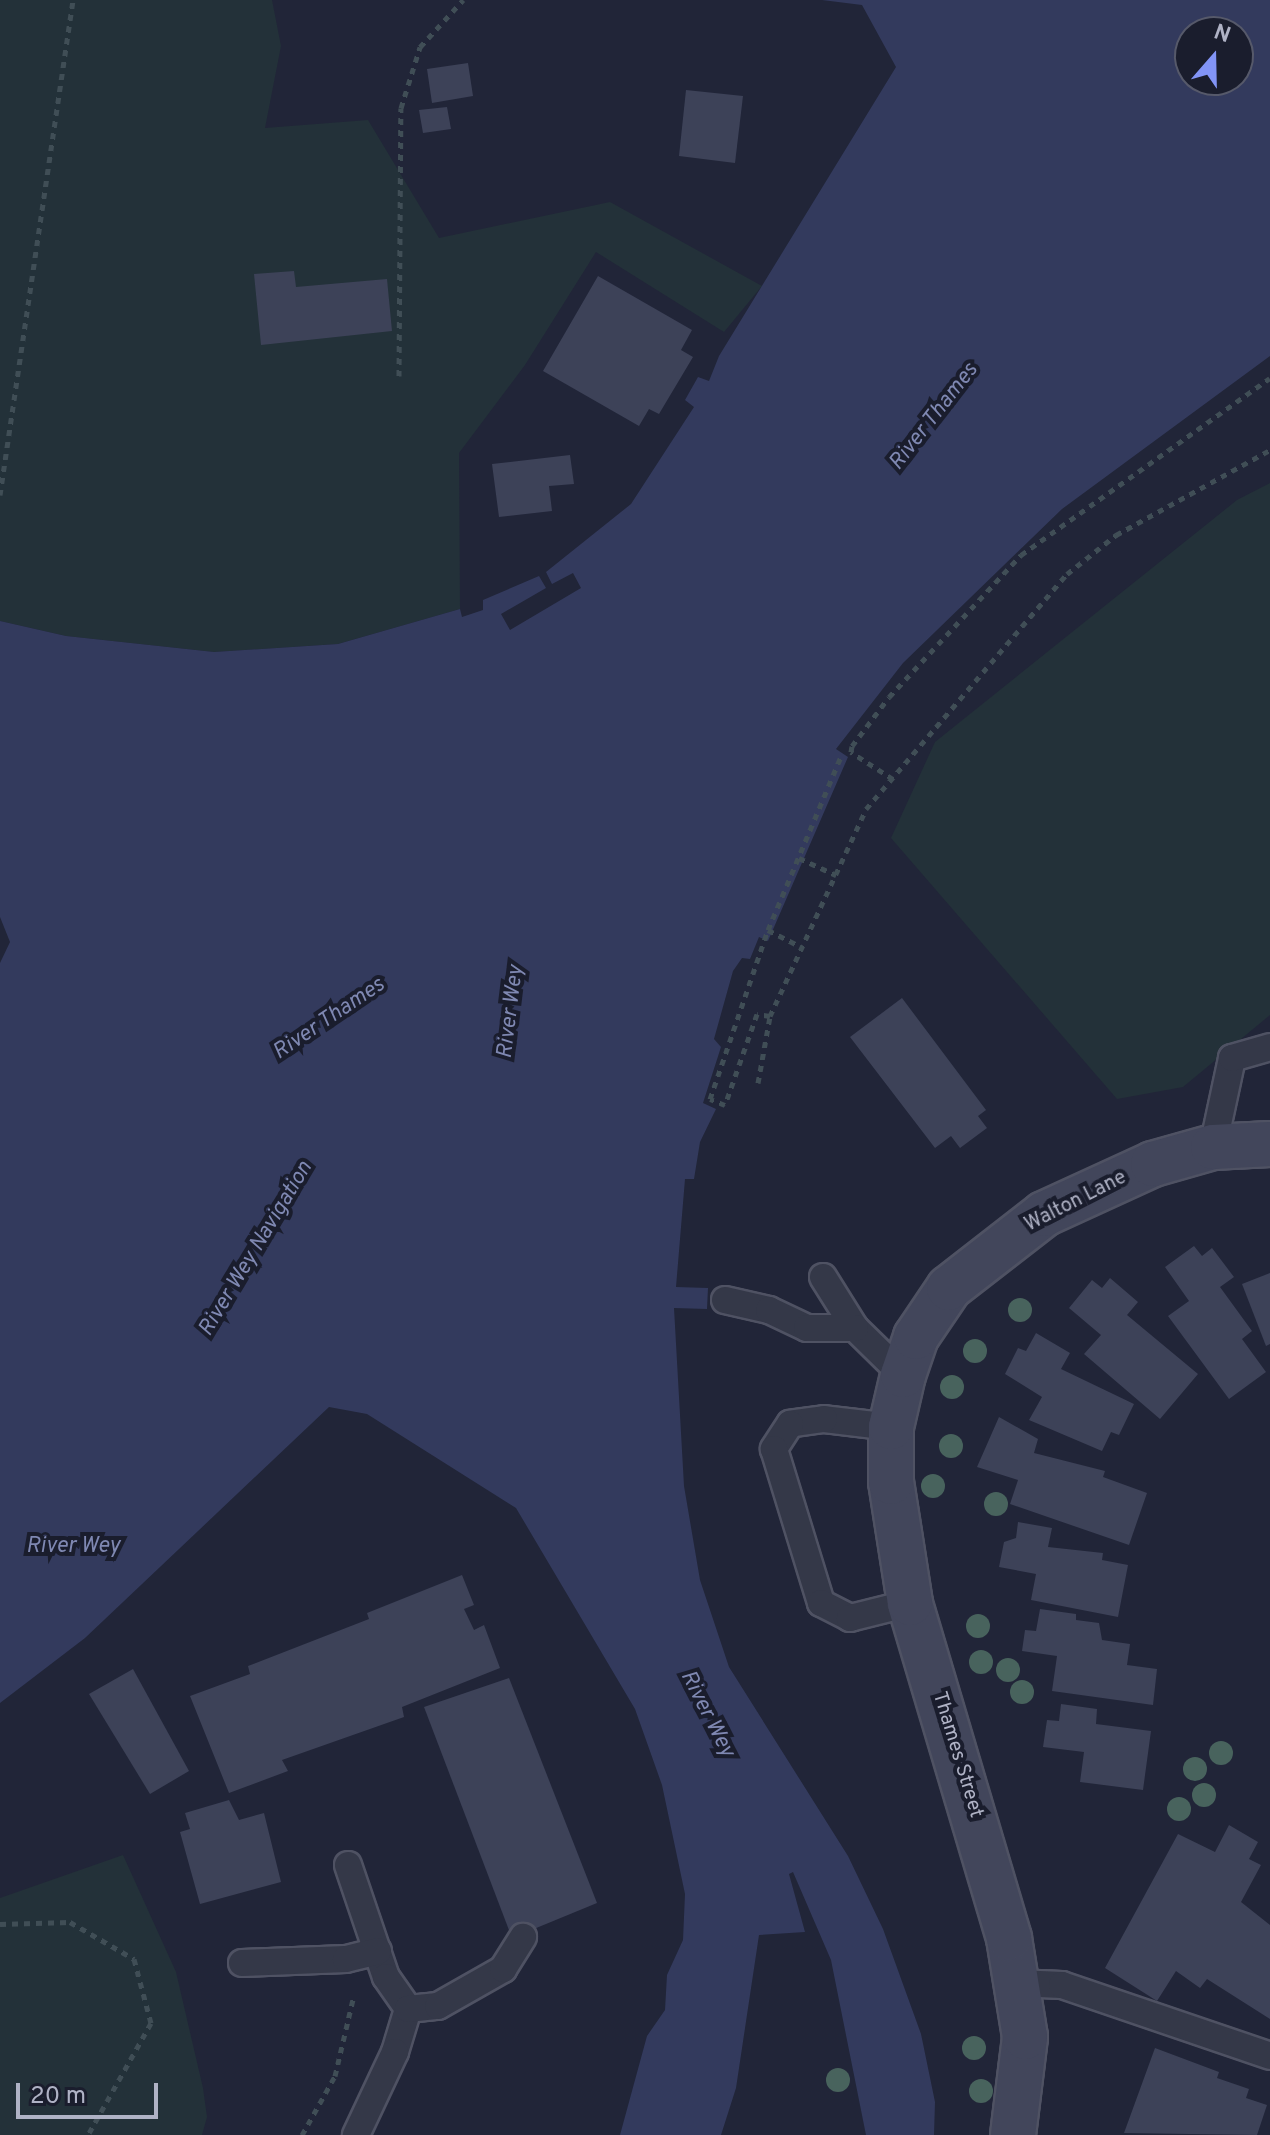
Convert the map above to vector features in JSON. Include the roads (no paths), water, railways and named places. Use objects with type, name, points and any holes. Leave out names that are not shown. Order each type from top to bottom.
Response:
[{"type":"street","name":"Walton Lane","points":[[903,1375],[916,1337],[949,1288],[1000,1244],[1100,1186],[1213,1147],[1270,1144]]},
{"type":"street","name":"Thames Street","points":[[903,1375],[891,1427],[891,1482],[910,1603],[998,1892],[1017,1983],[1025,2037],[1013,2135]]},
{"type":"lane","points":[[1213,1147],[1232,1058],[1270,1047]]},
{"type":"lane","points":[[823,1277],[855,1328],[903,1375]]},
{"type":"lane","points":[[725,1300],[769,1310],[807,1328],[855,1328]]},
{"type":"lane","points":[[891,1427],[824,1419],[790,1424],[774,1449],[821,1603],[850,1618],[910,1603]]},
{"type":"lane","points":[[348,1865],[386,1977],[408,2009]]},
{"type":"lane","points":[[408,2009],[438,2006],[503,1969],[523,1937]]},
{"type":"lane","points":[[242,1963],[346,1959],[378,1951]]},
{"type":"lane","points":[[1017,1983],[1062,1985],[1270,2056]]},
{"type":"lane","points":[[356,2135],[395,2052],[408,2009]]},
{"type":"water","points":[[822,0],[1270,0],[1270,356],[1062,509],[903,663],[836,749],[848,757],[768,941],[759,937],[750,959],[742,958],[733,971],[714,1039],[721,1047],[703,1103],[716,1109],[700,1142],[694,1179],[685,1179],[676,1287],[708,1288],[707,1309],[674,1308],[684,1486],[700,1580],[729,1667],[848,1856],[883,1929],[921,2034],[935,2102],[934,2135],[866,2135],[831,1960],[793,1872],[789,1874],[805,1932],[759,1935],[736,2088],[721,2135],[620,2135],[647,2036],[665,2010],[667,1975],[683,1940],[685,1894],[662,1785],[635,1709],[516,1508],[367,1414],[329,1407],[85,1638],[0,1703],[0,963],[10,942],[0,917],[0,621],[66,636],[214,652],[338,644],[460,609],[462,617],[483,610],[483,600],[539,576],[546,588],[501,614],[510,630],[581,588],[573,573],[552,584],[546,572],[631,504],[694,407],[685,400],[698,377],[709,381],[719,356],[896,67],[862,5]]},
{"type":"water label","name":"River Thames","points":[[934,417]]},
{"type":"water label","name":"River Wey","points":[[511,1012]]},
{"type":"water label","name":"River Thames","points":[[329,1019]]},
{"type":"water label","name":"River Wey Navigation","points":[[256,1249]]},
{"type":"water label","name":"River Wey","points":[[73,1547]]},
{"type":"water label","name":"River Wey","points":[[707,1714]]}]
